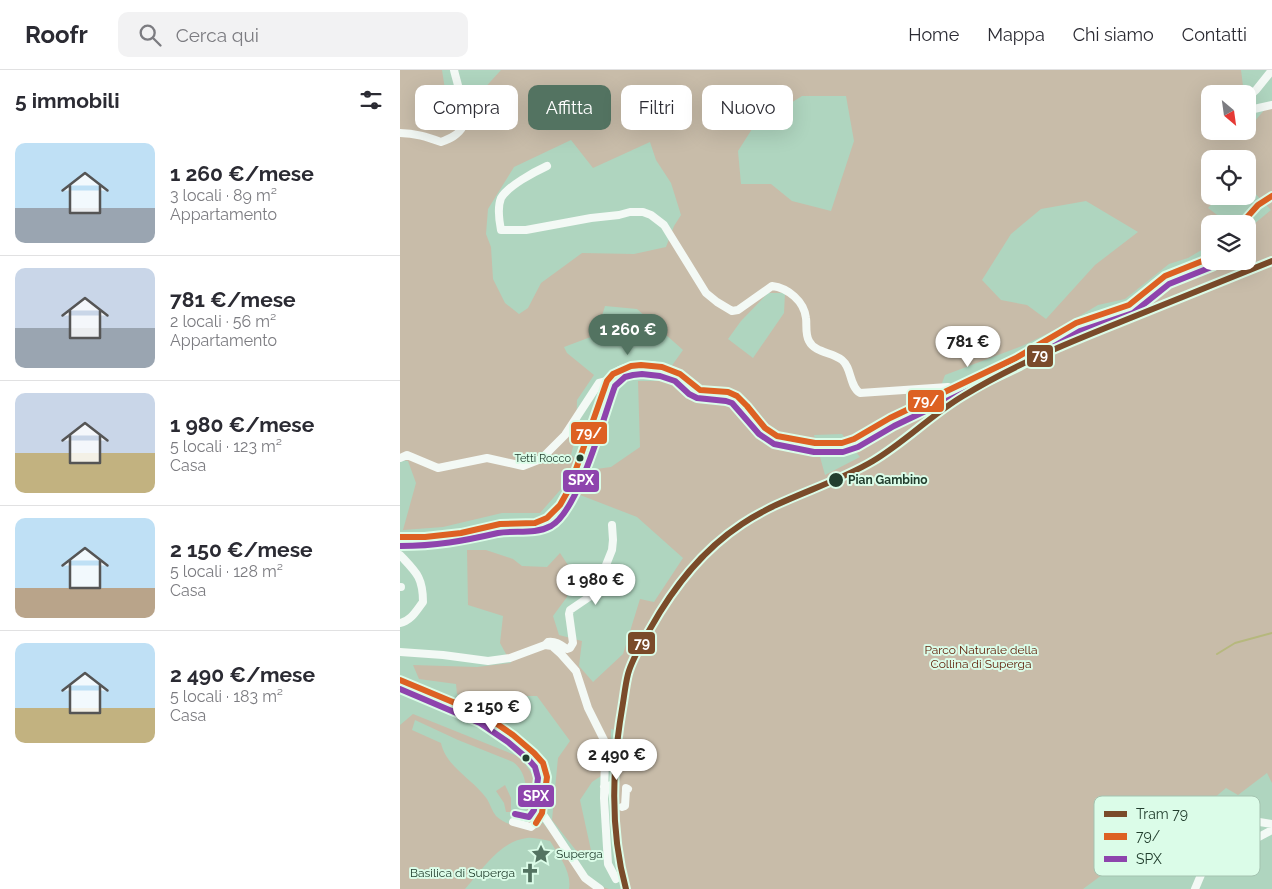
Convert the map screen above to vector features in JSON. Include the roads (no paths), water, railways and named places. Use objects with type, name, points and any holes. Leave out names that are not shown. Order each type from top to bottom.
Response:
[{"type":"street","points":[[400,133],[411,133],[441,142],[455,135],[463,126],[463,114],[454,70]]},
{"type":"street","points":[[1256,90],[1272,70]]},
{"type":"street","points":[[1256,109],[1272,105]]},
{"type":"street","points":[[547,166],[517,184],[502,196],[499,213],[501,230],[526,230],[591,218],[643,212],[651,215],[664,225],[706,293],[732,311],[738,310],[772,286],[780,287],[790,292],[804,308],[809,341],[823,352],[835,355],[844,361],[855,387],[860,393],[938,389],[957,386]]},
{"type":"street","points":[[1249,215],[1258,205],[1272,196]]},
{"type":"street","points":[[400,537],[425,537],[461,533],[500,524],[535,523],[548,518],[560,505],[569,489],[606,380],[611,374],[626,368],[646,366],[667,368],[680,374],[694,387],[702,391],[726,392],[735,395],[742,400],[765,430],[776,436],[790,440],[836,444],[849,440],[1030,351],[1081,320],[1131,304],[1166,276],[1201,263]]},
{"type":"street","points":[[400,458],[407,455],[438,468],[487,458],[523,466],[541,459],[565,435],[599,383],[606,380]]},
{"type":"street","points":[[545,646],[548,642],[552,641],[566,649],[570,648],[572,644],[570,610],[592,595],[598,585],[612,550],[614,540],[612,525]]},
{"type":"street","points":[[400,555],[416,572],[421,581],[423,602],[407,621],[400,623]]},
{"type":"street","points":[[400,652],[443,654],[488,661],[510,658],[545,646],[552,646],[561,654],[576,671],[588,708],[604,740],[608,864],[616,878]]},
{"type":"street","points":[[400,680],[484,715],[513,734],[543,763],[546,777],[542,813],[531,827],[513,822]]},
{"type":"street","points":[[604,786],[610,785],[618,806],[625,806],[626,788],[628,789]]},
{"type":"street","points":[[542,813],[585,878],[600,889]]},
{"type":"street","points":[[1260,837],[1272,830]]},
{"type":"street","points":[[1195,889],[1201,876]]},
{"type":"waterway","points":[[1217,654],[1235,643],[1272,633]]},
{"type":"tram line","name":"79","points":[[626,889],[617,845],[614,799],[616,754],[627,678],[641,645],[668,599],[701,558],[742,524],[773,506],[840,478],[873,461],[896,446],[951,403],[1000,375],[1078,339],[1272,261]]},
{"type":"place","name":"Tetti Rocco","points":[[580,458]]},
{"type":"place","name":"Pian Gambino","points":[[836,480]]},
{"type":"place","name":"Superga","points":[[541,854]]},
{"type":"place","name":"Basilica di Superga","points":[[530,873]]},
{"type":"park label","name":"Parco Naturale della Collina di Superga","points":[[981,657]]}]
